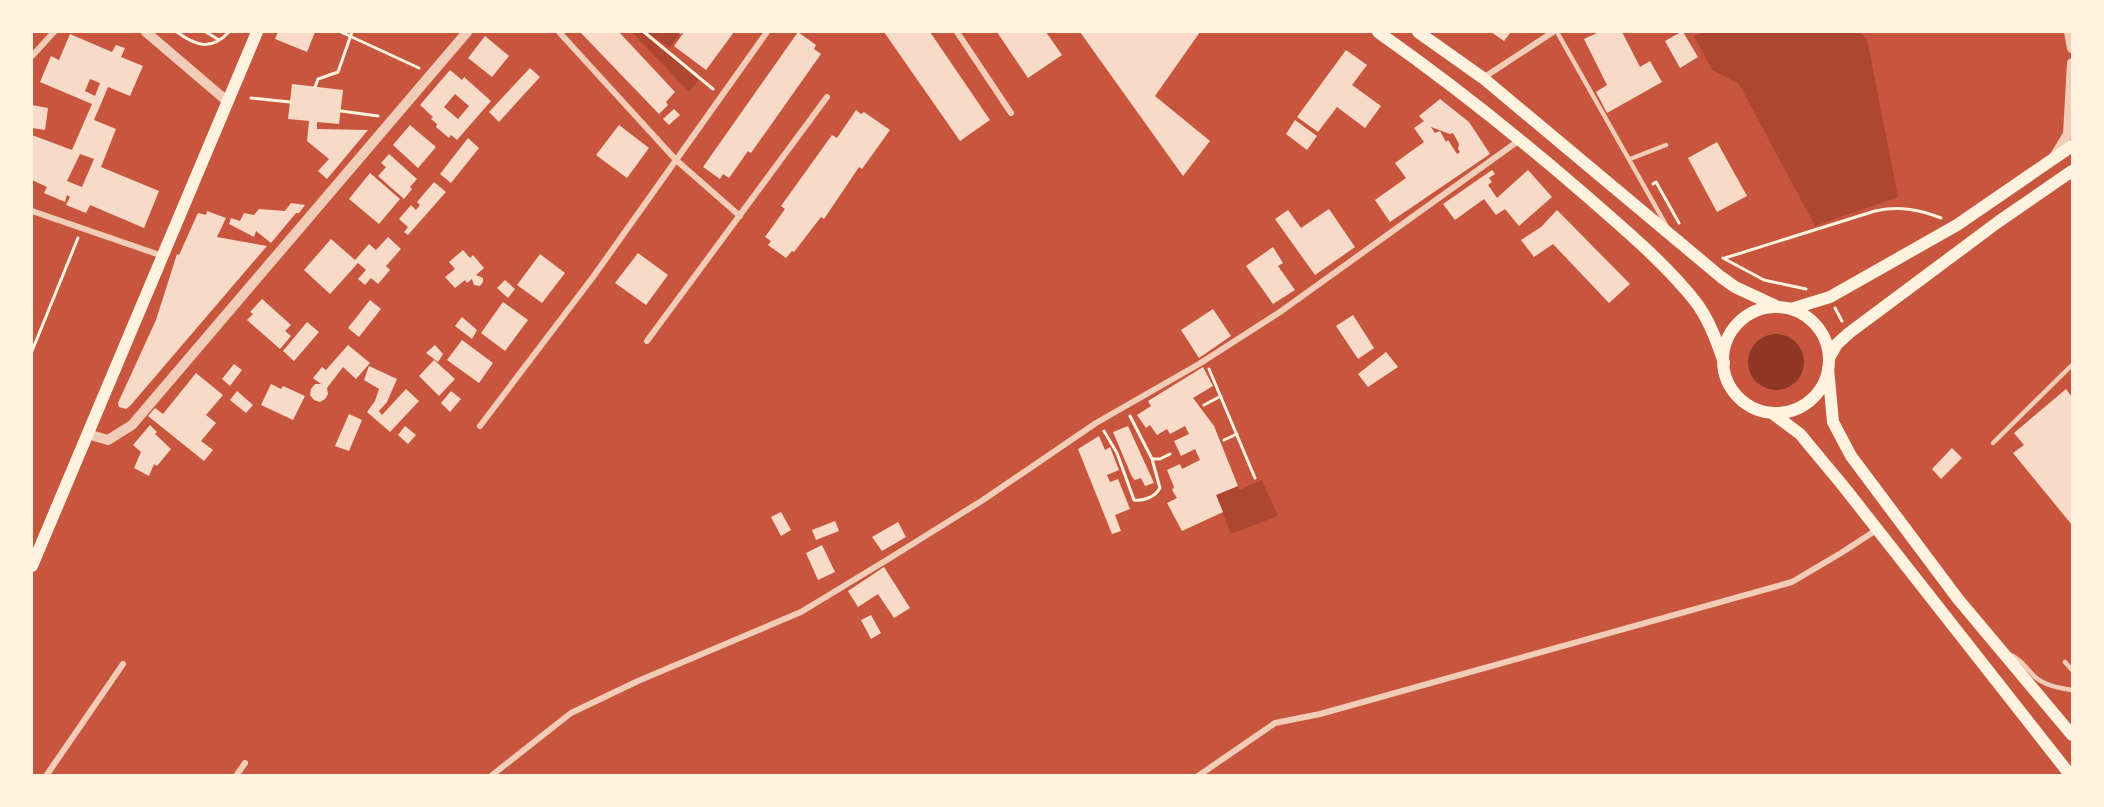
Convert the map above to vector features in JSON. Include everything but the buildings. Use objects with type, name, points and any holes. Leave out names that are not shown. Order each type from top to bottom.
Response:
[{"type":"main road","points":[[32,566],[257,32]]},
{"type":"main road","points":[[1378,32],[1448,81],[1521,139],[1617,223],[1689,294],[1715,336],[1727,380],[1740,398],[1752,407],[1772,413],[1800,434],[1878,529],[2071,776]]},
{"type":"main road","points":[[1418,32],[1483,78],[1670,236],[1735,287],[1778,307],[1791,309],[1808,318],[1819,329],[1826,342],[1833,422],[1851,456],[1958,599],[2073,735]]},
{"type":"main road","points":[[1791,309],[1830,297],[1873,274],[1957,225],[2073,146]]},
{"type":"main road","points":[[1772,413],[1791,411],[1809,401],[1822,386],[1828,363],[1837,344],[1849,333],[1981,235],[2068,175],[2069,163],[2073,160]]},
{"type":"main road","points":[[1724,363],[1726,343],[1739,322],[1756,311],[1778,307]]},
{"type":"street","points":[[32,56],[54,32]]},
{"type":"street","points":[[146,32],[228,102]]},
{"type":"street","points":[[87,434],[108,440],[132,424],[467,32]]},
{"type":"street","points":[[559,32],[676,160],[740,216]]},
{"type":"street","points":[[480,426],[593,277],[767,32]]},
{"type":"street","points":[[957,32],[1011,113]]},
{"type":"street","points":[[1483,78],[1555,32]]},
{"type":"street","points":[[2069,32],[2073,48]]},
{"type":"street","points":[[2052,161],[2068,134],[2073,63]]},
{"type":"street","points":[[647,340],[827,97]]},
{"type":"street","points":[[491,776],[571,713],[638,681],[801,612],[983,500],[1096,423],[1206,360],[1280,312],[1521,139]]},
{"type":"street","points":[[32,211],[163,256]]},
{"type":"street","points":[[1198,776],[1275,723],[1332,710],[1792,582],[1878,529]]},
{"type":"street","points":[[46,776],[123,664]]},
{"type":"street","points":[[236,776],[245,763]]},
{"type":"lane","points":[[1555,32],[1630,159],[1670,236]]},
{"type":"lane","points":[[1630,159],[1666,145]]},
{"type":"lane","points":[[1993,443],[2073,365]]},
{"type":"lane","points":[[2000,650],[2018,658],[2038,679],[2056,688],[2073,690]]},
{"type":"lane","points":[[2065,662],[2073,670]]},
{"type":"path","points":[[177,32],[192,42],[205,45],[219,40],[229,32]]},
{"type":"path","points":[[206,32],[219,40]]},
{"type":"path","points":[[341,32],[351,34],[421,68]]},
{"type":"path","points":[[644,32],[721,96]]},
{"type":"path","points":[[315,87],[318,79],[338,72],[351,34]]},
{"type":"path","points":[[251,98],[290,102]]},
{"type":"path","points":[[341,111],[380,117]]},
{"type":"path","points":[[1646,188],[1656,182],[1680,226]]},
{"type":"path","points":[[1724,259],[1875,211],[1909,208],[1943,219]]},
{"type":"path","points":[[32,351],[82,228]]},
{"type":"path","points":[[1715,252],[1764,280],[1809,289]]},
{"type":"path","points":[[1206,360],[1256,478]]},
{"type":"path","points":[[1204,405],[1221,396]]},
{"type":"path","points":[[1096,423],[1107,434],[1117,453],[1134,500],[1143,501],[1160,488],[1152,459],[1126,407]]},
{"type":"path","points":[[1224,440],[1237,434]]},
{"type":"path","points":[[1152,459],[1160,459],[1170,454]]},
{"type":"shaded area","points":[[632,32],[681,32],[670,48],[649,34],[700,78],[689,92]]},
{"type":"shaded area","points":[[1704,32],[1860,32],[1867,39],[1898,197],[1815,226],[1739,84],[1712,70],[1694,36]]},
{"type":"shaded area","points":[[1776,334],[1787,336],[1796,342],[1802,351],[1804,362],[1802,373],[1796,382],[1787,388],[1776,390],[1765,388],[1756,382],[1750,373],[1748,362],[1750,351],[1756,342],[1765,336]]},
{"type":"shaded area","points":[[1262,480],[1278,516],[1231,534],[1216,495],[1238,486],[1239,490]]}]
